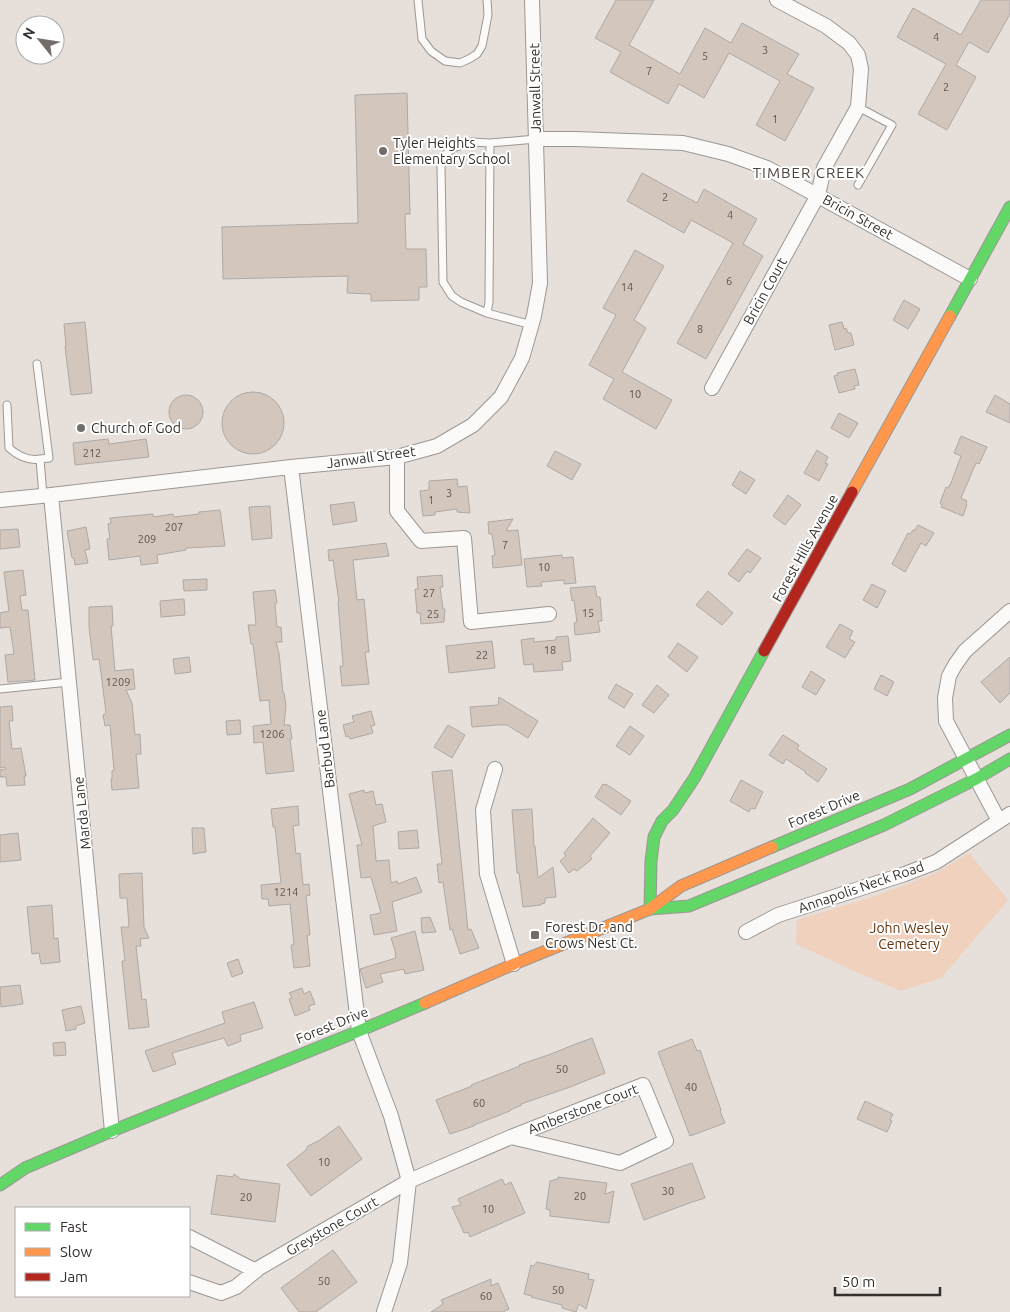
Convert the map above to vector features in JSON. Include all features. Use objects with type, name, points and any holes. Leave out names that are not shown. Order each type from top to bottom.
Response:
[{"type":"main road","name":"Forest Hills Avenue","points":[[650,909],[651,861],[654,837],[662,821],[673,810],[694,778],[1010,207]]},
{"type":"main road","name":"Forest Drive","points":[[0,1174],[25,1168],[650,909],[681,886],[910,789],[1010,735]]},
{"type":"main road","name":"Forest Drive","points":[[650,909],[688,906],[884,825],[976,779],[1010,759]]},
{"type":"main road","name":"Forest Drive","points":[[0,1185],[25,1168]]},
{"type":"street","name":"Janwall Street","points":[[0,500],[397,457],[437,446],[473,425],[501,397],[522,358],[532,325],[540,283],[532,0]]},
{"type":"street","points":[[777,0],[826,26],[849,43],[858,55],[861,69],[858,106]]},
{"type":"street","name":"Bricin Court","points":[[712,388],[818,195],[824,168],[858,106]]},
{"type":"street","name":"Bricin Street","points":[[536,139],[683,142],[728,154],[766,168],[970,279]]},
{"type":"street","points":[[397,457],[397,511],[421,541],[464,538],[471,622],[549,614]]},
{"type":"street","name":"Barbud Lane","points":[[291,467],[359,1031],[391,1116],[409,1181]]},
{"type":"street","name":"Marda Lane","points":[[47,496],[69,682],[112,1131]]},
{"type":"street","name":"Annapolis Neck Road","points":[[746,932],[778,915],[905,874],[936,862],[1004,818],[976,779],[946,721],[945,698],[949,676],[965,651],[1010,611]]},
{"type":"street","points":[[495,769],[483,810],[487,874],[514,964]]},
{"type":"street","name":"Amberstone Court","points":[[409,1181],[511,1137],[643,1085],[666,1141],[620,1163],[511,1137]]},
{"type":"street","points":[[384,1312],[400,1263],[409,1181]]},
{"type":"street","name":"Greystone Court","points":[[190,1282],[221,1293],[236,1287],[256,1271],[409,1181]]},
{"type":"street","points":[[190,1238],[256,1271]]},
{"type":"lane","points":[[418,0],[422,39],[431,51],[445,61],[460,62],[477,54],[482,46],[488,15],[487,0]]},
{"type":"lane","points":[[858,106],[892,125],[858,185]]},
{"type":"lane","points":[[532,325],[461,302],[452,296],[443,282],[441,166],[445,155],[453,148],[472,142],[490,143],[536,139]]},
{"type":"lane","points":[[488,312],[490,143]]},
{"type":"lane","name":"Marda Lane","points":[[37,364],[49,458],[40,460],[47,496]]},
{"type":"lane","points":[[7,405],[9,448],[18,455],[40,460]]},
{"type":"lane","points":[[0,689],[69,682]]},
{"type":"green space","name":"John Wesley Cemetery","points":[[969,853],[1008,900],[941,978],[901,991],[796,944],[797,920],[872,897],[934,874]]},
{"type":"building","points":[[616,0],[654,0],[629,45],[680,74],[705,28],[731,43],[742,23],[799,54],[787,74],[814,88],[785,141],[756,125],[780,81],[729,53],[704,98],[679,84],[668,104],[610,72],[621,52],[595,38]]},
{"type":"building","points":[[981,0],[1010,0],[1010,14],[988,53],[969,42],[956,65],[976,77],[947,130],[918,114],[946,64],[897,37],[913,8],[961,35]]},
{"type":"building","name":"Tyler Heights Elementary School","points":[[407,93],[410,214],[405,214],[406,249],[426,249],[427,287],[419,287],[419,300],[371,301],[371,294],[347,293],[348,276],[223,279],[222,227],[358,223],[355,95]]},
{"type":"building","points":[[642,173],[697,203],[704,189],[757,219],[743,244],[763,256],[706,359],[677,343],[733,243],[691,220],[684,233],[627,201]]},
{"type":"building","points":[[635,250],[664,266],[634,320],[646,328],[622,372],[672,400],[656,429],[603,399],[614,379],[589,365],[616,315],[603,308]]},
{"type":"building","points":[[904,300],[920,309],[908,329],[893,320]]},
{"type":"building","points":[[85,322],[92,393],[71,395],[64,324]]},
{"type":"building","points":[[842,322],[844,329],[846,328],[848,333],[851,333],[854,345],[835,350],[829,325]]},
{"type":"building","points":[[855,369],[859,385],[854,386],[855,389],[839,393],[834,376],[838,375],[837,373]]},
{"type":"building","points":[[247,392],[259,392],[275,401],[282,411],[284,423],[282,435],[275,445],[259,454],[247,454],[236,449],[227,440],[222,429],[222,417],[227,406],[236,397]]},
{"type":"building","points":[[186,395],[193,396],[198,400],[202,405],[202,419],[198,424],[193,428],[186,429],[179,428],[174,424],[170,419],[169,412],[170,405],[174,400],[179,396]]},
{"type":"building","points":[[995,395],[1010,404],[1010,423],[986,412]]},
{"type":"building","points":[[839,413],[858,423],[849,438],[831,428]]},
{"type":"building","points":[[961,436],[987,447],[979,464],[976,463],[961,498],[967,501],[963,516],[941,507],[940,503],[946,487],[948,488],[951,483],[961,456],[954,453]]},
{"type":"building","points":[[108,439],[109,444],[146,439],[149,457],[75,465],[73,443]]},
{"type":"building","points":[[817,450],[828,457],[825,463],[828,464],[819,481],[804,473]]},
{"type":"building","points":[[555,451],[581,464],[572,480],[547,466]]},
{"type":"building","points":[[740,471],[755,480],[746,494],[732,485]]},
{"type":"building","points":[[457,479],[458,487],[467,486],[470,513],[457,512],[457,509],[423,516],[420,491],[429,490],[429,481]]},
{"type":"building","points":[[788,495],[801,505],[785,525],[773,516]]},
{"type":"building","points":[[354,502],[357,521],[333,525],[330,505]]},
{"type":"building","points":[[270,506],[272,538],[252,540],[249,507]]},
{"type":"building","points":[[220,510],[225,546],[186,548],[186,550],[157,555],[158,563],[141,565],[140,556],[109,560],[107,539],[110,539],[108,524],[111,523],[110,518],[153,514],[153,517],[173,514],[174,517]]},
{"type":"building","points":[[513,519],[506,531],[518,530],[522,565],[493,568],[492,556],[495,555],[492,534],[489,534],[488,522]]},
{"type":"building","points":[[918,525],[934,533],[926,546],[921,543],[905,572],[892,564],[908,533],[910,534],[914,531]]},
{"type":"building","points":[[86,527],[90,549],[85,550],[88,563],[75,565],[67,531]]},
{"type":"building","points":[[18,529],[20,547],[0,549],[0,530]]},
{"type":"building","points":[[386,543],[389,556],[353,560],[357,600],[364,599],[369,652],[365,652],[369,684],[342,686],[340,666],[343,666],[343,664],[339,602],[333,560],[329,561],[328,550]]},
{"type":"building","points":[[747,549],[761,558],[750,573],[747,571],[739,582],[728,574]]},
{"type":"building","points":[[562,555],[562,558],[573,557],[576,583],[564,584],[564,580],[541,582],[542,586],[527,587],[524,559]]},
{"type":"building","points":[[23,570],[26,595],[20,596],[22,610],[28,610],[35,680],[8,682],[5,655],[14,654],[10,627],[0,628],[0,613],[9,611],[4,572]]},
{"type":"building","points":[[442,575],[443,587],[440,587],[443,609],[445,609],[444,622],[421,624],[420,613],[417,613],[415,589],[418,589],[417,577]]},
{"type":"building","points":[[207,579],[207,590],[184,591],[183,580]]},
{"type":"building","points":[[872,584],[886,591],[877,608],[863,600]]},
{"type":"building","points":[[595,586],[597,597],[600,597],[602,621],[598,621],[600,632],[575,635],[574,623],[577,622],[570,588]]},
{"type":"building","points":[[275,590],[277,627],[281,627],[282,642],[276,642],[286,706],[284,725],[290,725],[294,771],[266,774],[263,742],[254,743],[253,726],[271,724],[269,700],[260,701],[253,644],[251,644],[248,625],[256,625],[253,592]]},
{"type":"building","points":[[708,591],[733,613],[722,625],[696,605]]},
{"type":"building","points":[[184,599],[185,615],[161,617],[160,601]]},
{"type":"building","points":[[112,606],[113,626],[111,626],[115,671],[133,669],[135,689],[126,690],[132,703],[135,735],[140,734],[141,754],[136,754],[139,788],[112,790],[111,779],[112,771],[114,770],[110,725],[105,726],[103,715],[106,713],[99,659],[93,660],[89,627],[89,607]]},
{"type":"building","points":[[840,624],[853,631],[849,639],[855,642],[845,658],[826,647]]},
{"type":"building","points":[[568,636],[571,661],[562,662],[563,670],[534,672],[533,664],[524,665],[521,640],[534,638],[534,642],[556,640],[556,637]]},
{"type":"building","points":[[492,641],[495,668],[449,673],[446,646]]},
{"type":"building","points":[[678,643],[698,657],[687,672],[668,657]]},
{"type":"building","points":[[189,657],[191,672],[175,674],[173,659]]},
{"type":"building","points":[[1010,657],[1010,693],[1000,703],[981,682]]},
{"type":"building","points":[[811,671],[825,680],[816,695],[802,687]]},
{"type":"building","points":[[881,675],[894,682],[887,696],[874,689]]},
{"type":"building","points":[[616,684],[633,694],[624,708],[608,698]]},
{"type":"building","points":[[657,685],[669,695],[654,713],[642,705]]},
{"type":"building","points":[[499,697],[538,721],[528,738],[507,725],[472,727],[470,707],[498,705]]},
{"type":"building","points":[[12,706],[13,721],[9,721],[12,749],[21,748],[26,776],[24,776],[25,785],[7,786],[6,777],[0,777],[0,770],[6,769],[5,767],[0,768],[0,707]]},
{"type":"building","points":[[371,711],[375,725],[371,726],[373,733],[350,739],[349,736],[346,737],[343,725],[354,722],[352,716]]},
{"type":"building","points":[[240,720],[241,734],[227,735],[226,721]]},
{"type":"building","points":[[448,725],[465,735],[452,758],[434,747]]},
{"type":"building","points":[[630,726],[644,736],[630,755],[616,746]]},
{"type":"building","points":[[783,735],[799,745],[797,749],[827,769],[818,782],[786,759],[783,764],[769,755]]},
{"type":"building","points":[[452,770],[468,930],[471,929],[479,948],[460,954],[452,929],[450,930],[443,882],[439,883],[437,864],[442,864],[432,772]]},
{"type":"building","points":[[741,780],[763,792],[755,809],[751,808],[749,812],[730,801]]},
{"type":"building","points":[[603,784],[606,784],[631,801],[621,815],[595,797]]},
{"type":"building","points":[[364,790],[365,793],[373,791],[376,805],[382,804],[386,822],[373,826],[376,861],[389,860],[391,883],[397,881],[398,884],[416,877],[422,892],[392,902],[397,931],[374,935],[370,915],[381,913],[371,877],[361,878],[357,845],[362,845],[349,794]]},
{"type":"building","points":[[298,806],[299,825],[293,826],[296,854],[300,853],[303,885],[309,884],[310,895],[306,896],[310,935],[307,935],[310,966],[294,968],[291,945],[294,945],[290,904],[269,906],[268,899],[262,899],[261,885],[281,883],[275,827],[273,827],[271,809]]},
{"type":"building","points":[[532,809],[538,878],[553,867],[556,897],[545,898],[545,903],[541,905],[523,907],[519,873],[517,873],[512,810]]},
{"type":"building","points":[[593,818],[610,833],[590,856],[592,859],[577,871],[574,869],[569,873],[560,861],[566,856],[564,853]]},
{"type":"building","points":[[192,828],[204,828],[206,852],[193,854]]},
{"type":"building","points":[[417,830],[419,848],[399,849],[398,832]]},
{"type":"building","points":[[18,833],[21,860],[0,862],[0,835]]},
{"type":"building","points":[[142,873],[144,927],[149,938],[140,939],[141,946],[136,946],[142,1000],[146,999],[149,1027],[129,1029],[122,961],[125,961],[121,927],[129,927],[127,898],[120,898],[119,874]]},
{"type":"building","points":[[52,905],[54,939],[58,938],[60,962],[41,964],[39,953],[32,954],[27,907]]},
{"type":"building","points":[[430,917],[436,932],[422,933],[421,918]]},
{"type":"building","points":[[415,931],[424,970],[405,974],[404,969],[380,974],[383,982],[366,988],[360,969],[396,958],[391,938]]},
{"type":"building","points":[[238,959],[243,973],[232,977],[227,963]]},
{"type":"building","points":[[20,985],[23,1004],[1,1007],[0,987]]},
{"type":"building","points":[[302,988],[304,994],[310,991],[315,1004],[309,1006],[310,1010],[295,1016],[289,999],[292,998],[289,993]]},
{"type":"building","points":[[254,1002],[263,1028],[240,1035],[241,1041],[228,1046],[224,1038],[172,1053],[176,1064],[153,1072],[145,1051],[225,1023],[222,1012]]},
{"type":"building","points":[[81,1006],[85,1023],[76,1026],[76,1029],[66,1031],[62,1010]]},
{"type":"building","points":[[592,1038],[605,1073],[521,1104],[510,1111],[450,1134],[436,1100],[519,1065]]},
{"type":"building","points":[[692,1039],[697,1051],[700,1050],[725,1123],[690,1136],[658,1052]]},
{"type":"building","points":[[65,1042],[66,1055],[54,1056],[53,1043]]},
{"type":"building","points":[[865,1101],[893,1114],[887,1132],[857,1119]]},
{"type":"building","points":[[339,1126],[362,1159],[311,1196],[287,1165],[306,1150],[308,1146]]},
{"type":"building","points":[[692,1163],[705,1198],[644,1220],[631,1184]]},
{"type":"building","points":[[234,1174],[241,1179],[280,1184],[275,1222],[211,1214],[217,1175],[233,1177]]},
{"type":"building","points":[[558,1177],[607,1183],[605,1194],[614,1191],[609,1223],[550,1216],[550,1210],[546,1209],[550,1181],[558,1179]]},
{"type":"building","points":[[502,1179],[505,1185],[511,1182],[525,1213],[470,1237],[468,1232],[464,1233],[452,1207],[461,1205],[458,1199]]},
{"type":"building","points":[[333,1250],[357,1282],[316,1312],[299,1312],[281,1288]]},
{"type":"building","points":[[537,1262],[589,1274],[588,1279],[594,1280],[586,1309],[579,1304],[576,1312],[562,1308],[562,1305],[524,1294],[531,1265],[534,1266]]},
{"type":"building","points":[[491,1279],[491,1286],[498,1283],[509,1309],[503,1312],[431,1312],[443,1304],[441,1300]]},
{"type":"traffic: fast","points":[[950,316],[1010,207]]},
{"type":"traffic: fast","points":[[650,909],[651,861],[654,837],[662,821],[673,810],[695,777],[764,651]]},
{"type":"traffic: fast","points":[[772,847],[910,789],[1010,735]]},
{"type":"traffic: fast","points":[[650,909],[689,906],[884,825],[976,779],[1010,759]]},
{"type":"traffic: fast","points":[[0,1185],[25,1168],[425,1003]]},
{"type":"traffic: slow","points":[[852,492],[950,316]]},
{"type":"traffic: slow","points":[[425,1003],[514,964],[650,909],[681,886],[772,847]]},
{"type":"traffic: jam","points":[[764,651],[852,492]]},
{"type":"place","name":"Tyler Heights Elementary School","points":[[383,151]]},
{"type":"place","name":"Church of God","points":[[81,428]]},
{"type":"place","name":"Forest Dr. and Crows Nest Ct.","points":[[535,935]]},
{"type":"district","name":"TIMBER CREEK","points":[[809,172]]}]
